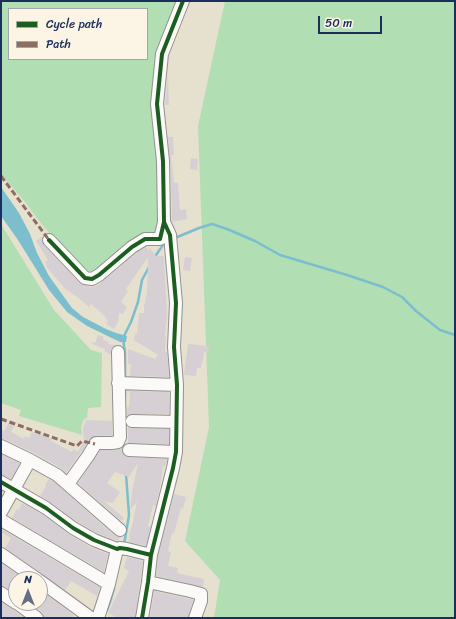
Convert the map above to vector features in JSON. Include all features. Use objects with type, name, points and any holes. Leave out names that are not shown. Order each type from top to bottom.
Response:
[{"type":"street","points":[[48,240],[85,278],[92,279],[99,275],[132,247],[145,239],[160,239],[164,222],[163,161],[157,104],[162,54],[183,1]]},
{"type":"street","points":[[142,618],[148,582],[150,555],[176,452],[177,386],[174,347],[176,303],[170,240],[164,222]]},
{"type":"street","points":[[68,484],[96,443],[118,442],[124,383],[118,352]]},
{"type":"street","points":[[124,383],[177,386]]},
{"type":"street","points":[[132,421],[176,422]]},
{"type":"street","points":[[1,446],[57,475],[120,530]]},
{"type":"street","points":[[129,450],[176,452]]},
{"type":"street","points":[[1,512],[30,460]]},
{"type":"street","points":[[1,482],[46,508],[85,536],[100,543],[150,555]]},
{"type":"street","points":[[1,520],[109,584]]},
{"type":"street","points":[[98,618],[121,549]]},
{"type":"street","points":[[1,554],[25,571]]},
{"type":"street","points":[[148,582],[200,594],[201,601],[196,618]]},
{"type":"street","points":[[48,587],[91,618]]},
{"type":"street","points":[[27,611],[37,618]]},
{"type":"green space","points":[[1,1],[179,1],[163,40],[158,236],[97,271],[87,271],[81,269],[43,226],[1,174]]},
{"type":"green space","points":[[225,1],[455,1],[455,618],[214,618],[220,580],[185,541],[209,427],[198,126]]},
{"type":"green space","points":[[1,224],[54,310],[91,350],[102,353],[101,407],[88,408],[87,418],[84,419],[81,427],[82,435],[19,416],[21,410],[1,403]]},
{"type":"water","points":[[1,187],[19,213],[49,276],[72,308],[83,317],[106,329],[127,336],[126,342],[120,342],[87,326],[67,312],[49,290],[18,240],[1,216]]},
{"type":"building","points":[[168,74],[169,105],[165,105],[165,104]]},
{"type":"building","points":[[168,137],[173,137],[174,155],[171,155],[174,183],[178,183],[180,210],[186,209],[187,219],[172,222],[170,161]]},
{"type":"building","points":[[191,158],[198,159],[197,170],[190,169]]},
{"type":"building","points":[[42,237],[44,245],[80,283],[90,287],[96,286],[103,281],[136,253],[146,247],[149,251],[149,247],[156,256],[164,256],[167,315],[165,352],[167,352],[169,377],[130,376],[131,364],[128,364],[128,349],[155,359],[158,355],[134,340],[135,334],[137,334],[139,313],[144,313],[144,304],[147,295],[148,257],[126,289],[128,291],[121,302],[127,307],[123,314],[119,313],[118,322],[114,329],[106,324],[108,320],[105,318],[106,317],[91,304],[89,307],[75,295],[68,290],[67,291],[49,270],[45,262],[48,260],[36,241]]},
{"type":"building","points":[[185,257],[192,258],[190,271],[183,270]]},
{"type":"building","points":[[98,335],[104,337],[103,340],[109,342],[108,344],[116,345],[112,348],[111,354],[104,351],[105,349],[92,344],[92,342],[95,343]]},
{"type":"building","points":[[188,344],[209,346],[208,353],[204,352],[201,368],[197,368],[196,376],[184,375]]},
{"type":"building","points":[[130,391],[169,392],[169,414],[132,414],[127,416]]},
{"type":"building","points":[[86,420],[112,421],[112,435],[92,437],[66,473],[61,468],[34,453],[1,439],[1,429],[4,431],[9,422],[14,426],[11,432],[24,439],[25,436],[29,438],[32,432],[37,435],[38,433],[52,439],[51,441],[72,452],[73,449],[78,452],[84,441],[83,428]]},
{"type":"building","points":[[128,427],[169,429],[169,444],[128,443]]},
{"type":"building","points":[[122,448],[123,454],[128,457],[167,459],[165,466],[163,466],[156,506],[153,505],[148,526],[151,526],[146,546],[129,542],[137,502],[130,510],[138,463],[129,477],[115,472],[107,483],[120,492],[113,503],[104,501],[124,518],[121,521],[78,483],[100,450]]},
{"type":"building","points":[[1,454],[20,463],[11,479],[1,475]]},
{"type":"building","points":[[49,479],[115,536],[120,537],[118,541],[97,533],[77,522],[40,496]]},
{"type":"building","points":[[174,494],[186,497],[183,509],[181,508],[174,533],[172,533],[168,551],[171,552],[168,566],[178,568],[177,573],[204,579],[203,587],[156,576],[158,556]]},
{"type":"building","points":[[22,503],[42,514],[90,547],[108,554],[104,572],[12,518],[17,509],[19,510]]},
{"type":"building","points":[[1,529],[100,587],[97,596],[71,581],[65,590],[48,578],[48,571],[38,571],[5,548],[11,538],[1,532]]},
{"type":"building","points":[[127,557],[143,561],[135,618],[113,618],[114,616],[108,613],[129,571],[124,568]]},
{"type":"building","points":[[1,563],[12,571],[8,571],[8,589],[1,586]]},
{"type":"building","points":[[154,591],[194,600],[188,618],[150,618]]},
{"type":"building","points":[[48,596],[74,615],[72,618],[44,618],[41,611],[48,611]]},
{"type":"building","points":[[1,602],[8,606],[8,611],[15,611],[24,618],[1,618]]},
{"type":"waterway","points":[[175,238],[212,224],[227,229],[255,241],[280,255],[383,287],[402,297],[416,311],[440,330],[455,335]]},
{"type":"waterway","points":[[154,258],[165,242]]},
{"type":"waterway","points":[[125,379],[125,353],[123,338],[131,322],[138,302],[142,280],[149,267]]},
{"type":"waterway","points":[[125,386],[125,397]]},
{"type":"waterway","points":[[124,545],[129,515],[126,474]]},
{"type":"waterway","points":[[107,610],[114,588]]},
{"type":"marked path","points":[[1,176],[49,240]]},
{"type":"marked path","points":[[1,419],[77,446],[82,441],[95,444]]},
{"type":"cycle path","points":[[142,618],[151,555],[176,452],[177,385],[174,347],[176,303],[170,235],[164,222],[163,161],[157,104],[162,54],[183,1]]},
{"type":"cycle path","points":[[49,240],[85,278],[92,279],[99,275],[132,247],[145,239],[160,239],[164,222]]},
{"type":"cycle path","points":[[1,482],[46,508],[73,528],[94,540],[117,549],[127,549],[151,555]]}]
